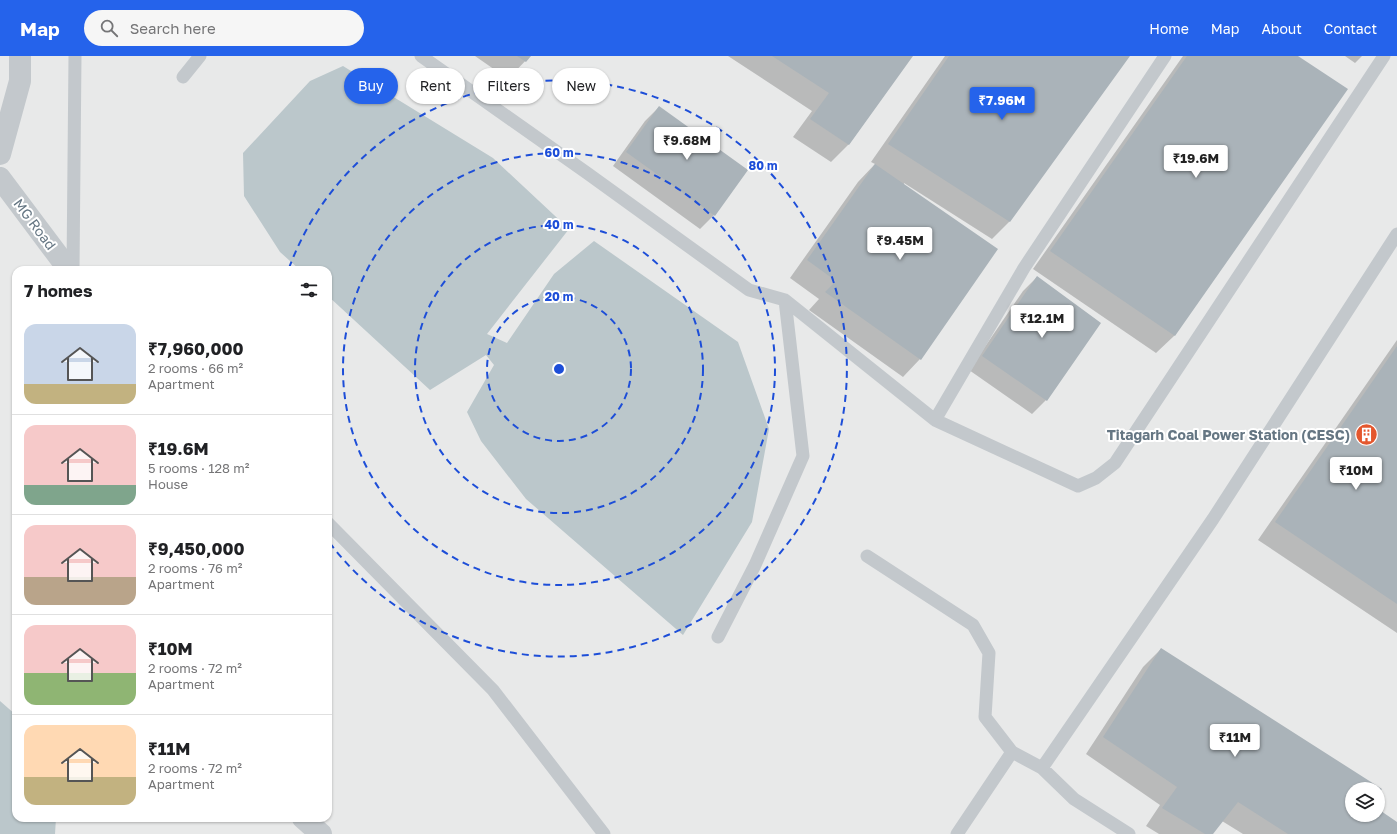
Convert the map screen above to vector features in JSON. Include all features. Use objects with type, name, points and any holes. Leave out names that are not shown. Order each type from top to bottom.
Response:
[{"type":"street","points":[[0,154],[20,81],[20,56]]},
{"type":"street","name":"MG Road","points":[[0,178],[66,266]]},
{"type":"street","points":[[308,822],[321,834]]},
{"type":"lane","points":[[73,266],[76,56]]},
{"type":"lane","points":[[183,77],[200,56]]},
{"type":"lane","points":[[421,56],[749,290],[785,300],[935,420],[1078,486],[1096,478],[1115,463],[1384,56]]},
{"type":"lane","points":[[935,420],[1024,268],[1165,56]]},
{"type":"lane","points":[[1042,768],[1213,518],[1397,234]]},
{"type":"lane","points":[[718,637],[755,565],[802,456],[785,300]]},
{"type":"lane","points":[[332,527],[493,690],[604,834]]},
{"type":"lane","points":[[867,556],[973,625],[989,653],[985,717],[1012,752],[1042,768],[1074,799],[1129,834]]},
{"type":"lane","points":[[957,834],[1012,752]]},
{"type":"shaded area","points":[[0,56],[1397,56],[1397,834],[0,834]]},
{"type":"shaded area","points":[[343,66],[346,68],[344,68],[344,104],[398,104],[398,100],[493,158],[569,229],[487,334],[507,343],[554,274],[594,241],[738,342],[769,429],[752,522],[683,635],[526,499],[481,441],[467,412],[494,365],[486,355],[430,390],[332,300],[332,266],[296,266],[280,252],[244,196],[243,153],[310,81]]},
{"type":"shaded area","points":[[0,701],[12,712],[12,822],[56,822],[55,834],[0,834]]},
{"type":"building","points":[[517,56],[531,56],[526,62]]},
{"type":"building","points":[[772,56],[913,56],[849,145],[810,119],[829,93]]},
{"type":"building","points":[[949,56],[1130,56],[1010,222],[888,144]]},
{"type":"building","points":[[1187,56],[1298,56],[1348,89],[1175,336],[1050,251]]},
{"type":"building","points":[[659,106],[748,170],[715,216],[626,152]]},
{"type":"building","points":[[875,164],[998,249],[921,360],[825,292],[836,281],[807,260]]},
{"type":"building","points":[[1037,276],[1101,323],[1047,401],[982,356]]},
{"type":"building","name":"Titagarh Coal Power Station (CESC)","points":[[1397,346],[1397,604],[1275,522]]},
{"type":"building","points":[[1161,648],[1371,782],[1345,782],[1345,822],[1385,822],[1385,814],[1397,822],[1397,834],[1288,834],[1238,802],[1213,834],[1205,834],[1162,808],[1177,787],[1103,737]]},
{"type":"place","name":"Titagarh Coal Power Station (CESC)","points":[[1366,434]]}]
